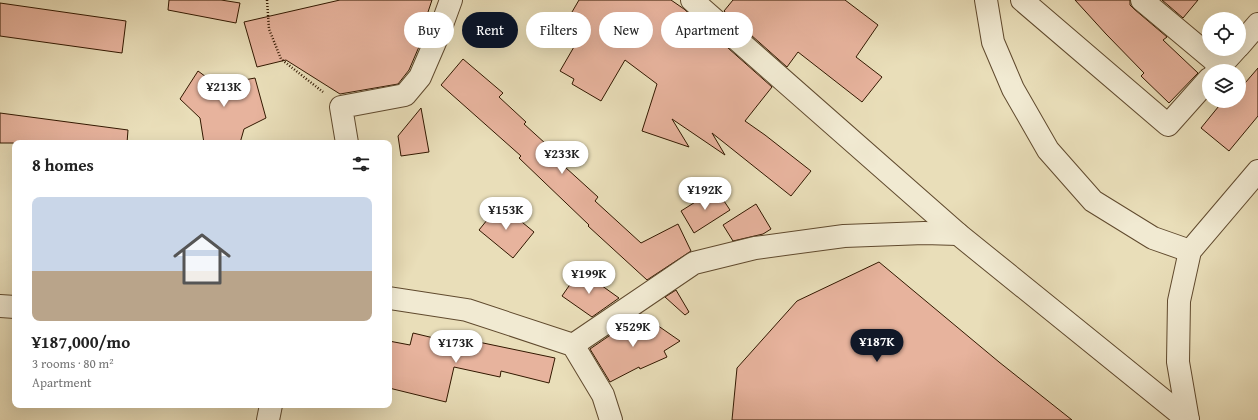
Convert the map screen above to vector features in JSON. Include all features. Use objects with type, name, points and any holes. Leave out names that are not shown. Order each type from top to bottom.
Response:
[{"type":"street","points":[[347,140],[342,106],[405,95],[420,77],[451,0]]},
{"type":"street","points":[[692,0],[958,234],[1188,420]]},
{"type":"street","points":[[986,0],[993,42],[1013,89],[1048,150],[1093,201],[1153,238],[1190,252]]},
{"type":"street","points":[[1022,0],[1168,126],[1202,88]]},
{"type":"street","points":[[1142,0],[1208,64]]},
{"type":"street","points":[[1246,38],[1258,24]]},
{"type":"street","points":[[1223,64],[1230,56]]},
{"type":"street","points":[[1188,420],[1178,362],[1179,301],[1190,252],[1258,170]]},
{"type":"street","points":[[573,345],[694,263],[755,248],[844,236],[924,233],[958,234]]},
{"type":"street","points":[[392,298],[467,310],[573,345],[603,395],[611,420]]},
{"type":"street","points":[[0,306],[12,307]]},
{"type":"street","points":[[268,420],[270,408]]},
{"type":"path","points":[[267,0],[269,29],[280,59],[342,106]]},
{"type":"building","points":[[169,0],[221,0],[240,3],[236,23],[168,10]]},
{"type":"building","points":[[340,0],[432,0],[428,12],[404,12],[404,48],[419,48],[409,70],[398,84],[340,94],[286,60],[257,67],[244,22]]},
{"type":"building","points":[[579,0],[671,0],[687,12],[661,12],[661,48],[728,48],[772,87],[745,121],[811,171],[791,196],[712,133],[725,155],[672,119],[689,147],[642,131],[657,84],[625,60],[601,101],[572,84],[574,79],[560,71],[573,48],[591,48],[591,12],[572,12]]},
{"type":"building","points":[[733,0],[845,0],[878,25],[856,57],[882,77],[862,102],[798,52],[787,67],[753,37],[753,12],[724,11]]},
{"type":"building","points":[[1075,0],[1130,0],[1130,5],[1167,37],[1163,40],[1198,73],[1169,103],[1141,76],[1144,73]]},
{"type":"building","points":[[1162,0],[1198,0],[1183,18]]},
{"type":"building","points":[[0,3],[126,21],[122,53],[0,36]]},
{"type":"building","points":[[463,59],[503,93],[499,97],[526,122],[524,124],[568,164],[565,167],[598,197],[595,201],[641,243],[678,224],[691,251],[647,280],[588,226],[589,225],[519,158],[521,156],[441,85]]},
{"type":"building","points":[[1258,68],[1258,116],[1229,151],[1201,128],[1217,108],[1246,108],[1246,82]]},
{"type":"building","points":[[198,71],[217,85],[255,78],[266,118],[244,129],[241,140],[204,140],[200,118],[180,99]]},
{"type":"building","points":[[421,108],[429,152],[401,156],[398,136]]},
{"type":"building","points":[[0,113],[128,130],[127,140],[12,140],[12,143],[0,143]]},
{"type":"building","points":[[716,189],[730,210],[694,233],[681,211]]},
{"type":"building","points":[[500,204],[534,232],[513,258],[479,230]]},
{"type":"building","points":[[756,204],[771,229],[763,234],[733,241],[723,225]]},
{"type":"building","points":[[879,262],[999,362],[1072,420],[732,420],[737,368],[797,301]]},
{"type":"building","points":[[580,270],[619,298],[592,317],[562,296]]},
{"type":"building","points":[[676,290],[689,312],[685,315],[665,297]]},
{"type":"building","points":[[641,314],[680,341],[664,351],[667,357],[640,369],[639,367],[610,382],[590,349]]},
{"type":"building","points":[[413,333],[463,345],[464,339],[555,358],[549,383],[501,371],[500,377],[454,367],[446,402],[392,389],[392,342],[410,345]]}]
